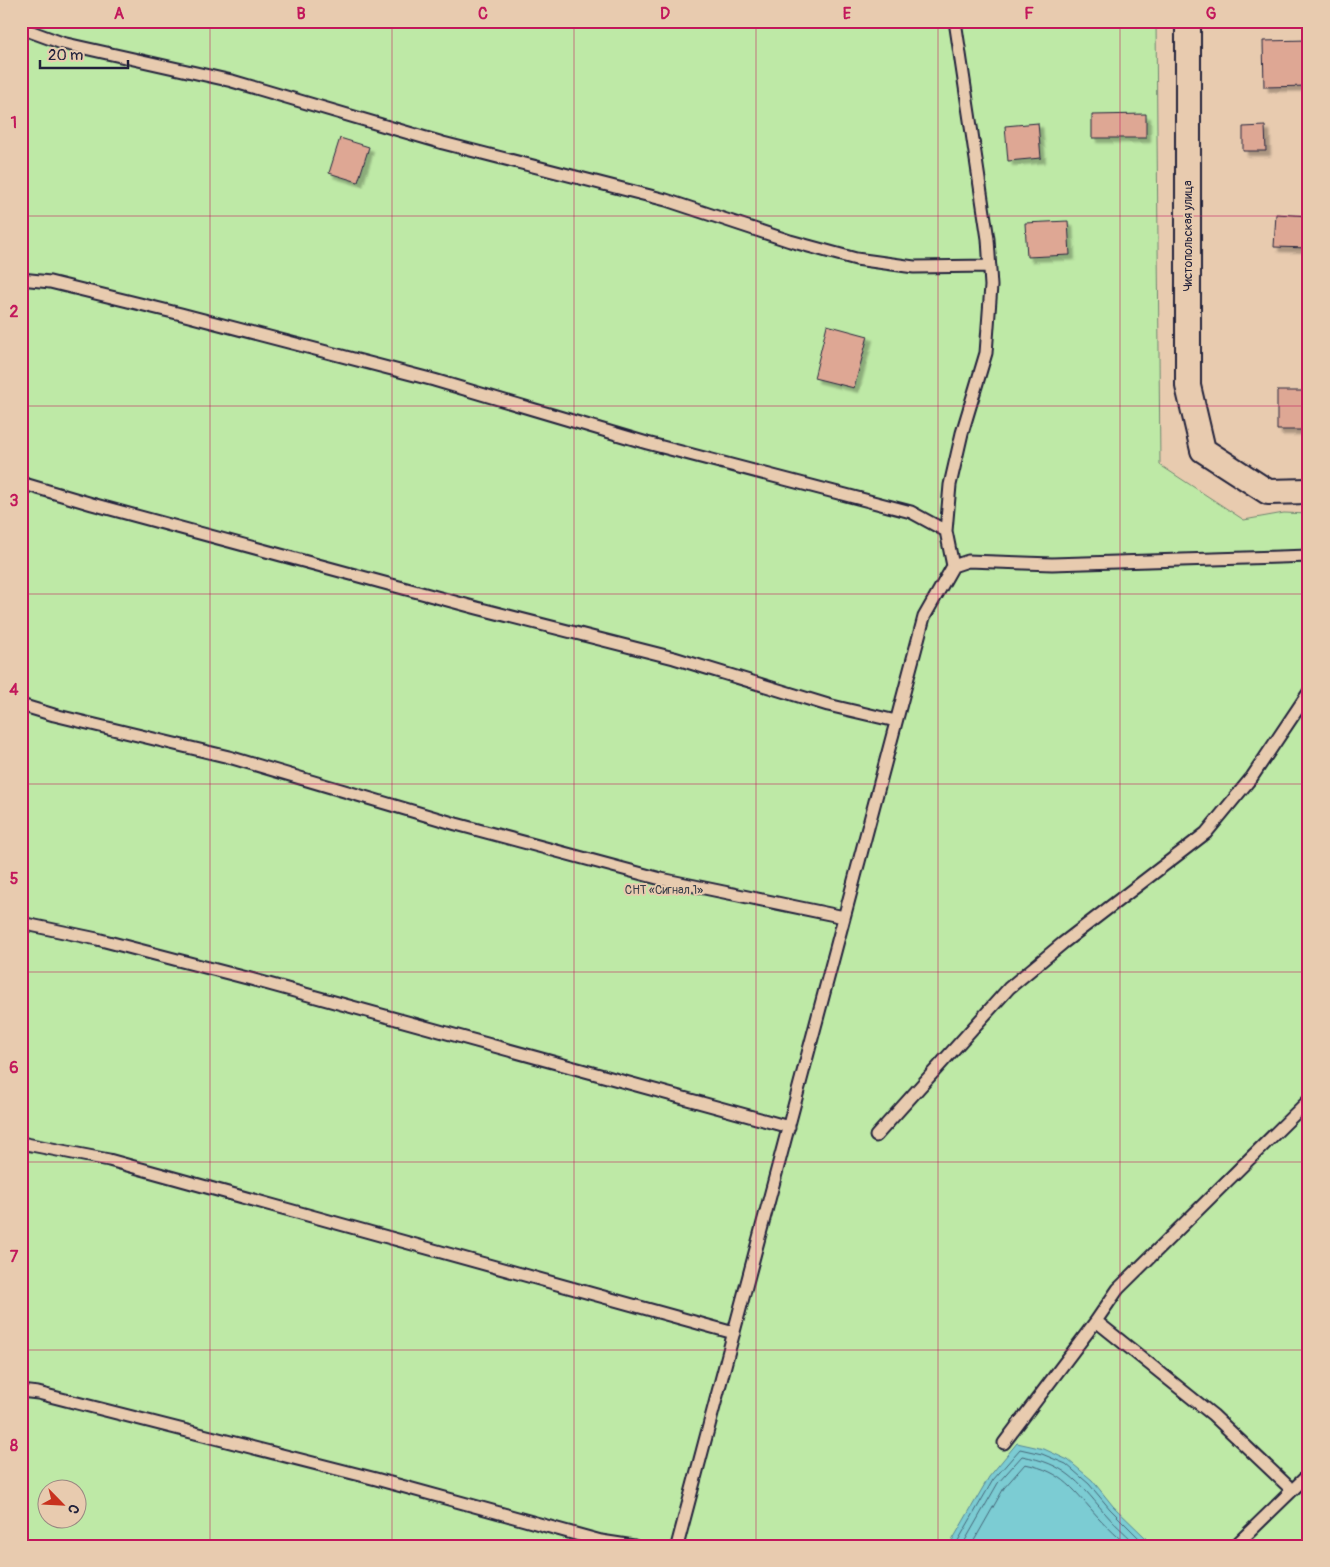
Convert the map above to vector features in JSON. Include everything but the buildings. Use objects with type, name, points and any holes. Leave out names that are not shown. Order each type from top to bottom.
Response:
[{"type":"street","name":"Чистопольская улица","points":[[1188,21],[1188,386],[1203,450],[1268,492],[1309,490]]},
{"type":"lane","points":[[677,1546],[924,617],[953,566],[946,531],[950,485],[962,433],[986,353],[992,286],[988,239],[955,21]]},
{"type":"lane","points":[[21,28],[62,43],[232,81],[443,143],[666,200],[790,241],[856,259],[914,266],[990,266]]},
{"type":"lane","points":[[21,280],[50,282],[434,380],[648,443],[911,512],[946,531]]},
{"type":"lane","points":[[21,483],[477,608],[674,658],[828,704],[896,721]]},
{"type":"lane","points":[[953,566],[968,561],[1052,564],[1309,556]]},
{"type":"lane","points":[[876,1136],[1009,988],[1063,943],[1206,832],[1252,777],[1309,692]]},
{"type":"lane","points":[[21,705],[54,715],[229,757],[456,824],[661,879],[844,917]]},
{"type":"lane","points":[[21,923],[97,939],[247,978],[789,1127]]},
{"type":"lane","points":[[1004,1443],[1118,1289],[1309,1100]]},
{"type":"lane","points":[[21,1143],[109,1160],[734,1333]]},
{"type":"lane","points":[[1096,1321],[1213,1415],[1292,1490]]},
{"type":"lane","points":[[21,1392],[38,1393],[356,1474],[601,1541],[634,1546]]},
{"type":"lane","points":[[1235,1546],[1309,1474]]},
{"type":"green space","name":"СНТ «Сигнал 1»","points":[[21,21],[1156,21],[1160,465],[1244,520],[1284,513],[1309,514],[1309,1546],[21,1546]]},
{"type":"water","points":[[1017,1443],[1044,1449],[1068,1460],[1092,1480],[1113,1506],[1145,1537],[1147,1546],[949,1546],[989,1477]]}]
